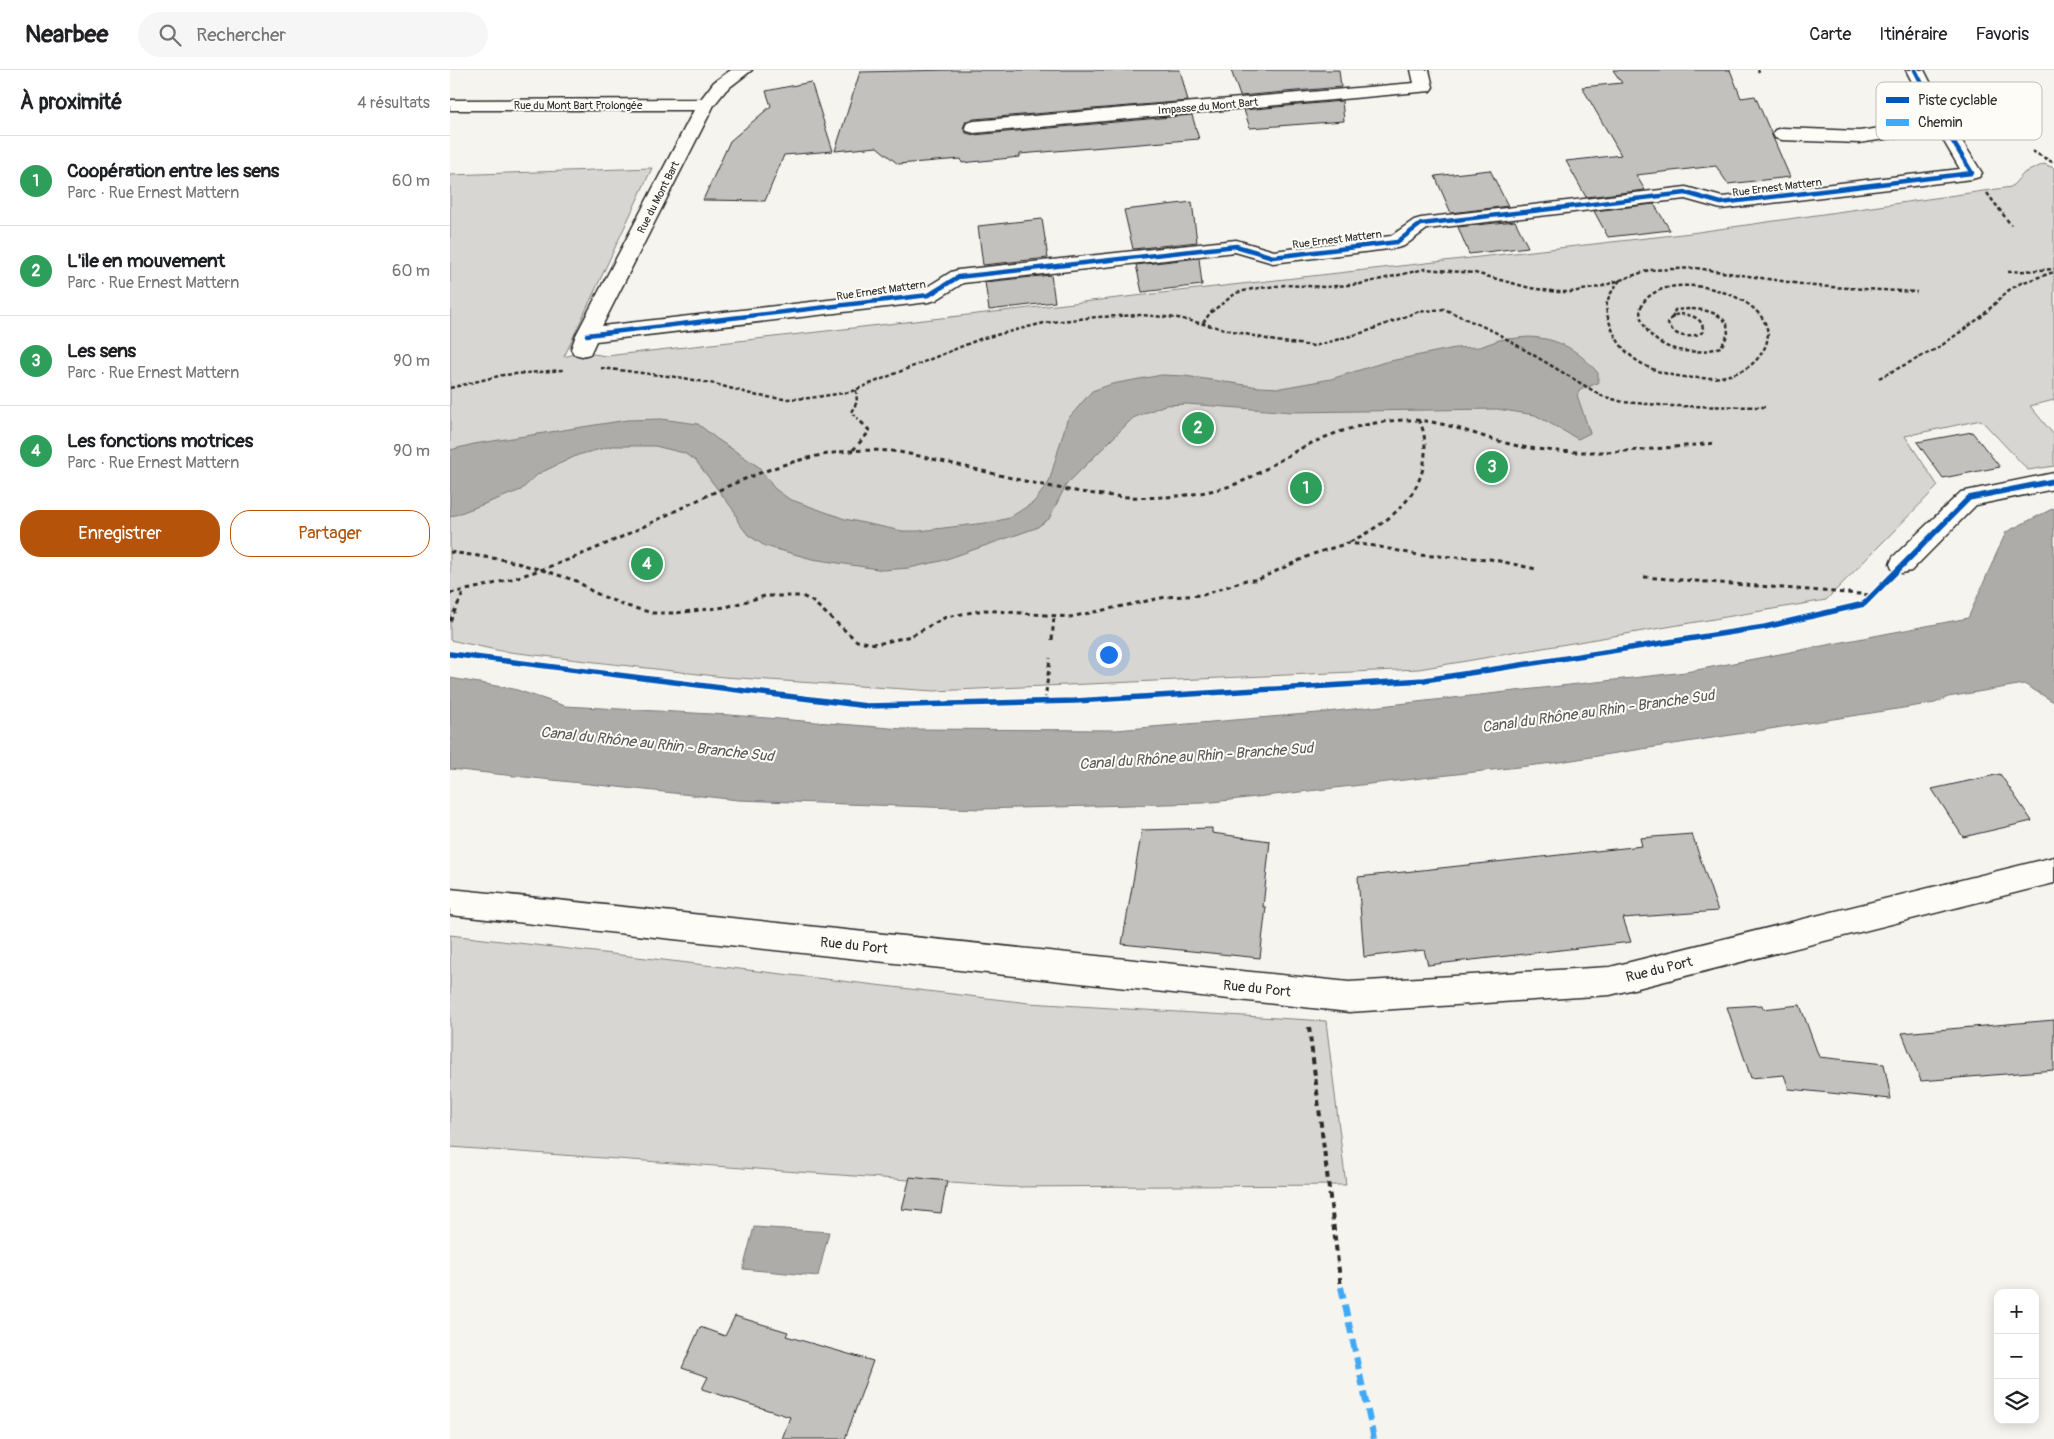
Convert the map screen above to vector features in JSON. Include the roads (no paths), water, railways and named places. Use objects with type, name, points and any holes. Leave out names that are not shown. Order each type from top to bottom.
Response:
[{"type":"street","name":"Rue du Mont Bart","points":[[587,352],[706,104],[720,86],[743,70]]},
{"type":"street","name":"Impasse du Mont Bart","points":[[974,127],[1424,87],[1420,70]]},
{"type":"street","points":[[1915,70],[1921,82]]},
{"type":"street","name":"Rue du Mont Bart Prolongée","points":[[450,106],[706,104]]},
{"type":"street","points":[[1782,134],[1859,136],[1876,134]]},
{"type":"street","name":"Rue Ernest Mattern","points":[[587,352],[929,295],[958,277],[1236,246],[1273,257],[1397,242],[1421,224],[1686,193],[1721,204],[1972,173],[1952,140]]},
{"type":"street","points":[[1902,564],[1969,498],[2054,481]]},
{"type":"street","name":"Rue du Port","points":[[450,902],[1349,997],[1610,981],[2054,870]]},
{"type":"water","points":[[1528,337],[1549,340],[1567,347],[1583,358],[1598,373],[1598,383],[1580,390],[1577,395],[1590,433],[1578,439],[1535,415],[1497,409],[1292,412],[1187,404],[1165,405],[1133,418],[1066,485],[1049,519],[1036,528],[941,561],[909,568],[884,570],[812,559],[765,546],[748,535],[738,522],[735,512],[696,461],[684,453],[655,446],[612,446],[578,455],[538,474],[521,490],[450,517],[450,450],[474,444],[627,420],[661,419],[698,424],[759,467],[774,488],[789,499],[845,519],[902,531],[919,531],[993,522],[1009,518],[1034,502],[1049,482],[1067,420],[1092,391],[1112,384],[1162,375],[1185,376],[1259,387],[1281,388],[1331,379],[1385,362],[1455,348],[1480,347],[1499,340]]},
{"type":"water","name":"Canal du Rhône au Rhin - Branche Sud","points":[[2054,508],[2054,702],[2024,684],[1948,697],[1935,703],[1553,763],[1204,803],[981,809],[738,800],[450,769],[450,678],[514,689],[565,706],[730,715],[902,729],[1116,730],[1318,713],[1686,672],[1968,618],[2006,532]]},
{"type":"water","points":[[754,1227],[829,1232],[818,1276],[743,1269]]},
{"type":"place","name":"L'ile en mouvement","points":[[1198,428]]},
{"type":"place","name":"Les sens","points":[[1492,467]]},
{"type":"place","name":"Coopération entre les sens","points":[[1306,488]]},
{"type":"place","name":"Les fonctions motrices","points":[[647,564]]}]
